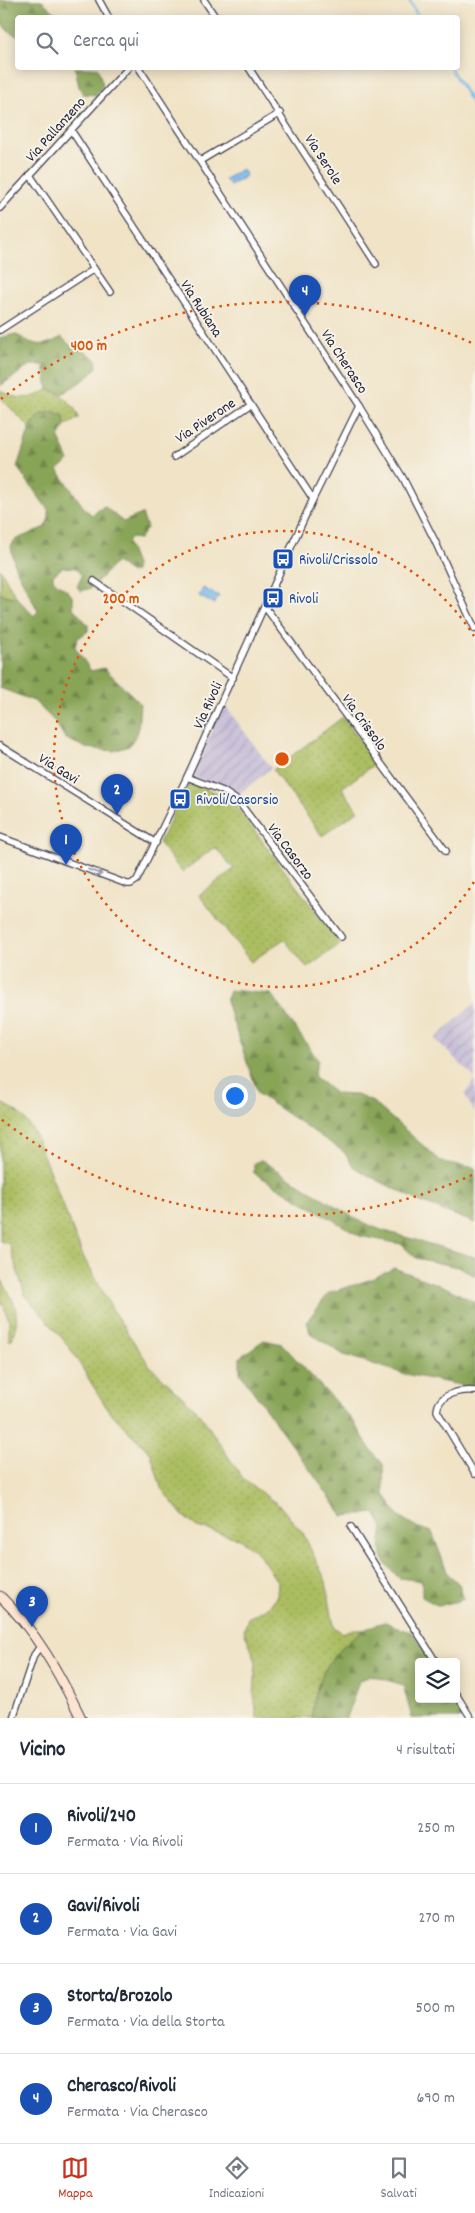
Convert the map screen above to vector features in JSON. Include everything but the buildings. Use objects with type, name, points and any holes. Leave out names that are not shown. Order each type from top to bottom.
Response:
[{"type":"main road","points":[[0,1596],[21,1618],[41,1646],[56,1669],[81,1718]]},
{"type":"street","points":[[99,0],[107,15]]},
{"type":"street","points":[[204,0],[214,15]]},
{"type":"street","name":"Via Pallanzeno","points":[[0,208],[126,70]]},
{"type":"street","name":"Via Cherasco","points":[[140,70],[359,406],[403,478],[435,541],[475,629]]},
{"type":"street","name":"Via Serole","points":[[250,70],[376,264]]},
{"type":"street","points":[[200,161],[280,113]]},
{"type":"street","name":"Via Rubiana","points":[[70,130],[313,499]]},
{"type":"street","points":[[30,175],[110,292]]},
{"type":"street","points":[[0,330],[94,269]]},
{"type":"street","name":"Via Piverone","points":[[174,457],[251,404]]},
{"type":"street","name":"Via Rivoli","points":[[0,837],[129,884],[137,880],[187,778],[313,499],[359,406]]},
{"type":"street","points":[[94,580],[232,678]]},
{"type":"street","name":"Via Crissolo","points":[[265,607],[446,851]]},
{"type":"street","name":"Via Gavi","points":[[0,746],[156,843]]},
{"type":"street","name":"Via Casorzo","points":[[187,778],[224,790],[238,800],[341,937]]},
{"type":"street","points":[[475,1391],[447,1396],[440,1402],[436,1411],[475,1474]]},
{"type":"street","points":[[351,1526],[434,1658]]},
{"type":"street","points":[[13,1718],[34,1655],[41,1646]]},
{"type":"street","points":[[460,1700],[471,1718]]},
{"type":"shaded area","points":[[224,704],[271,768],[238,795],[192,776]]},
{"type":"shaded area","points":[[475,1003],[475,1078],[435,1039]]},
{"type":"shaded area","points":[[475,1078],[475,1113],[465,1095]]},
{"type":"green space","points":[[0,0],[41,0],[58,15],[15,15],[15,35],[7,30],[1,17]]},
{"type":"green space","points":[[75,70],[99,70],[103,85],[96,95],[83,94],[79,87]]},
{"type":"green space","points":[[15,334],[38,344],[48,343],[62,337],[75,350],[85,351],[96,359],[97,367],[88,377],[62,394],[48,389],[44,365],[31,365],[0,386],[0,338]]},
{"type":"green space","points":[[48,389],[67,400],[79,418],[65,426],[64,416],[39,415],[30,428],[0,397],[0,390],[12,396],[24,398],[36,396]]},
{"type":"green space","points":[[54,411],[64,416],[65,426],[59,438],[69,461],[58,470],[84,508],[92,515],[104,506],[123,522],[142,514],[147,528],[139,539],[131,538],[127,542],[136,565],[135,571],[131,573],[116,562],[91,588],[81,591],[77,587],[82,576],[76,568],[63,567],[53,575],[53,579],[68,591],[72,597],[73,608],[88,625],[88,631],[77,639],[75,647],[91,671],[104,668],[140,703],[138,732],[129,746],[114,751],[86,748],[65,738],[56,723],[34,701],[0,688],[0,594],[17,598],[34,616],[38,611],[15,567],[11,546],[15,540],[45,527],[49,518],[49,511],[17,467],[30,428],[39,415]]},
{"type":"green space","points":[[0,569],[17,598],[0,594]]},
{"type":"green space","points":[[343,717],[376,763],[342,788],[358,811],[322,836],[273,770]]},
{"type":"green space","points":[[189,783],[229,797],[340,944],[307,968],[284,939],[251,962],[199,895],[234,869],[215,847],[182,872],[159,843]]},
{"type":"green space","points":[[229,990],[271,994],[318,1060],[314,1076],[336,1094],[357,1095],[373,1102],[442,1162],[475,1168],[475,1223],[423,1203],[371,1177],[353,1166],[344,1152],[258,1094],[226,1002]]},
{"type":"green space","points":[[0,1103],[19,1114],[33,1130],[83,1256],[115,1314],[150,1366],[200,1414],[244,1480],[280,1506],[303,1533],[326,1581],[334,1627],[342,1633],[354,1629],[364,1630],[349,1642],[318,1684],[311,1718],[257,1718],[254,1695],[256,1662],[244,1630],[248,1618],[270,1606],[277,1595],[278,1583],[259,1554],[240,1539],[197,1527],[183,1516],[161,1488],[151,1454],[108,1410],[68,1345],[25,1295],[9,1244],[0,1241]]},
{"type":"green space","points":[[261,1160],[358,1220],[381,1230],[475,1257],[475,1276],[462,1268],[416,1258],[401,1244],[360,1236],[254,1173],[254,1163]]},
{"type":"green space","points":[[394,1268],[445,1287],[475,1302],[475,1388],[405,1374],[344,1355],[310,1333],[307,1321],[329,1293],[372,1279]]},
{"type":"green space","points":[[0,1277],[15,1307],[16,1321],[12,1340],[9,1340],[9,1321],[0,1302]]},
{"type":"green space","points":[[264,1340],[282,1344],[354,1422],[371,1450],[383,1464],[384,1494],[398,1515],[416,1527],[432,1532],[448,1574],[459,1584],[464,1599],[439,1606],[422,1597],[422,1581],[399,1578],[384,1562],[380,1547],[383,1528],[375,1513],[343,1516],[240,1373],[240,1357]]},
{"type":"green space","points":[[385,1622],[413,1633],[429,1658],[415,1658],[415,1703],[457,1703],[466,1718],[412,1718],[403,1685],[370,1675],[359,1681],[347,1718],[311,1718],[319,1683],[329,1663],[345,1644],[374,1625]]},
{"type":"water","points":[[242,169],[246,176],[230,186],[225,179]]},
{"type":"water","points":[[203,588],[219,596],[214,604],[199,596]]},
{"type":"waterway","points":[[409,0],[417,15]]},
{"type":"waterway","points":[[451,70],[475,108]]},
{"type":"place","name":"Cherasco/Rivoli","points":[[305,316]]},
{"type":"place","name":"Rivoli/Crissolo","points":[[283,559]]},
{"type":"place","name":"Rivoli","points":[[273,598]]},
{"type":"place","name":"Rivoli/Casorsio","points":[[180,799]]},
{"type":"place","name":"Gavi/Rivoli","points":[[117,815]]},
{"type":"place","name":"Rivoli/240","points":[[66,865]]},
{"type":"place","name":"Storta/Brozolo","points":[[32,1627]]}]
